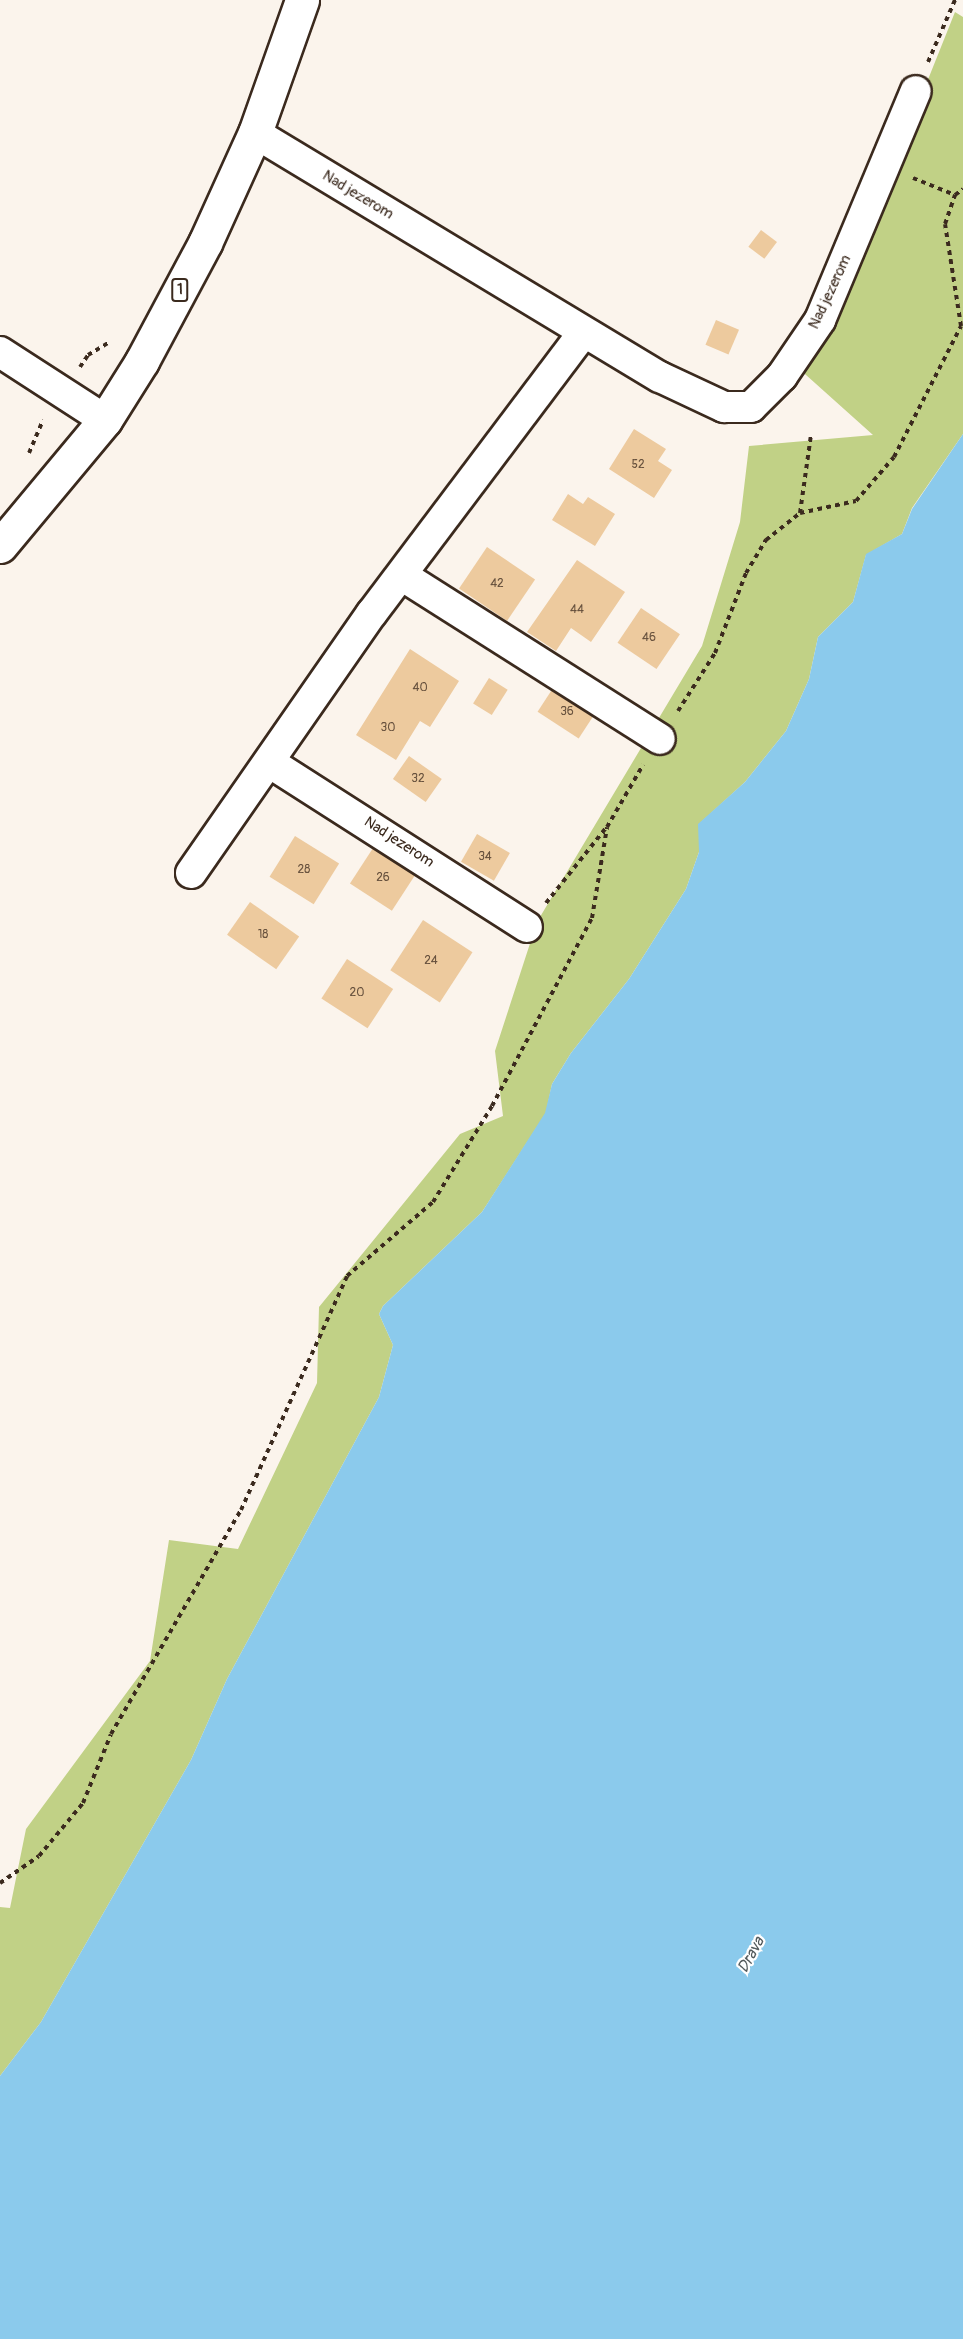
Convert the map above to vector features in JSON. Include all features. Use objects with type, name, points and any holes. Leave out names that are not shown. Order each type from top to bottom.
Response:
[{"type":"main road","name":"1","points":[[0,546],[105,420],[205,243],[255,133],[302,0]]},
{"type":"street","name":"Nad jezerom","points":[[255,133],[583,333],[724,407],[751,407],[782,376],[820,320],[916,91]]},
{"type":"street","points":[[192,873],[403,576],[583,333]]},
{"type":"street","points":[[0,352],[105,420]]},
{"type":"street","points":[[403,576],[660,739]]},
{"type":"street","name":"Nad jezerom","points":[[269,762],[527,927]]},
{"type":"path","points":[[916,91],[954,0]]},
{"type":"path","points":[[885,165],[955,195]]},
{"type":"path","points":[[527,927],[607,826],[716,653],[761,548],[800,513],[856,501],[894,457],[962,326],[945,224],[955,195],[963,189]]},
{"type":"path","points":[[800,513],[811,435]]},
{"type":"path","points":[[0,1883],[39,1856],[83,1803],[111,1734],[241,1510],[347,1276],[433,1202],[492,1106],[592,918],[607,826]]},
{"type":"green space","points":[[955,12],[963,17],[963,434],[912,508],[902,534],[866,555],[853,602],[818,637],[809,679],[786,731],[745,782],[699,824],[699,852],[686,889],[629,979],[571,1053],[552,1084],[546,1113],[482,1212],[383,1306],[379,1314],[393,1345],[379,1397],[227,1679],[191,1760],[41,2022],[0,2076],[0,1907],[10,1908],[26,1829],[150,1661],[169,1540],[238,1549],[317,1383],[319,1307],[460,1134],[503,1116],[495,1051],[537,922],[702,646],[740,522],[749,446],[873,435],[796,366],[891,172]]},
{"type":"water","name":"Drava","points":[[963,434],[963,2339],[0,2339],[0,2076],[41,2022],[191,1760],[227,1679],[379,1397],[393,1345],[379,1314],[383,1306],[482,1212],[545,1113],[552,1084],[571,1053],[629,979],[686,889],[699,852],[698,824],[745,782],[786,731],[809,679],[818,637],[853,602],[866,554],[902,534],[912,509]]},
{"type":"building","points":[[761,230],[777,242],[764,259],[748,247]]},
{"type":"building","points":[[716,320],[739,330],[728,355],[705,345]]},
{"type":"building","points":[[634,429],[666,449],[658,461],[672,470],[654,498],[609,469]]},
{"type":"building","points":[[568,494],[583,504],[588,497],[615,514],[595,546],[552,520]]},
{"type":"building","points":[[487,547],[535,579],[507,621],[459,588]]},
{"type":"building","points":[[577,560],[625,592],[591,642],[571,628],[556,651],[527,632]]},
{"type":"building","points":[[641,608],[680,634],[656,669],[618,643]]},
{"type":"building","points":[[410,649],[459,681],[430,727],[420,721],[396,760],[356,735]]},
{"type":"building","points":[[489,678],[508,690],[492,715],[473,703]]},
{"type":"building","points":[[555,685],[596,712],[579,739],[538,712]]},
{"type":"building","points":[[409,756],[442,779],[426,802],[393,779]]},
{"type":"building","points":[[477,834],[510,853],[494,881],[461,862]]},
{"type":"building","points":[[295,836],[339,864],[314,904],[270,877]]},
{"type":"building","points":[[375,845],[417,872],[392,911],[350,884]]},
{"type":"building","points":[[250,902],[299,936],[276,969],[227,935]]},
{"type":"building","points":[[423,920],[472,952],[440,1002],[390,970]]},
{"type":"building","points":[[347,959],[393,989],[368,1028],[321,998]]}]
